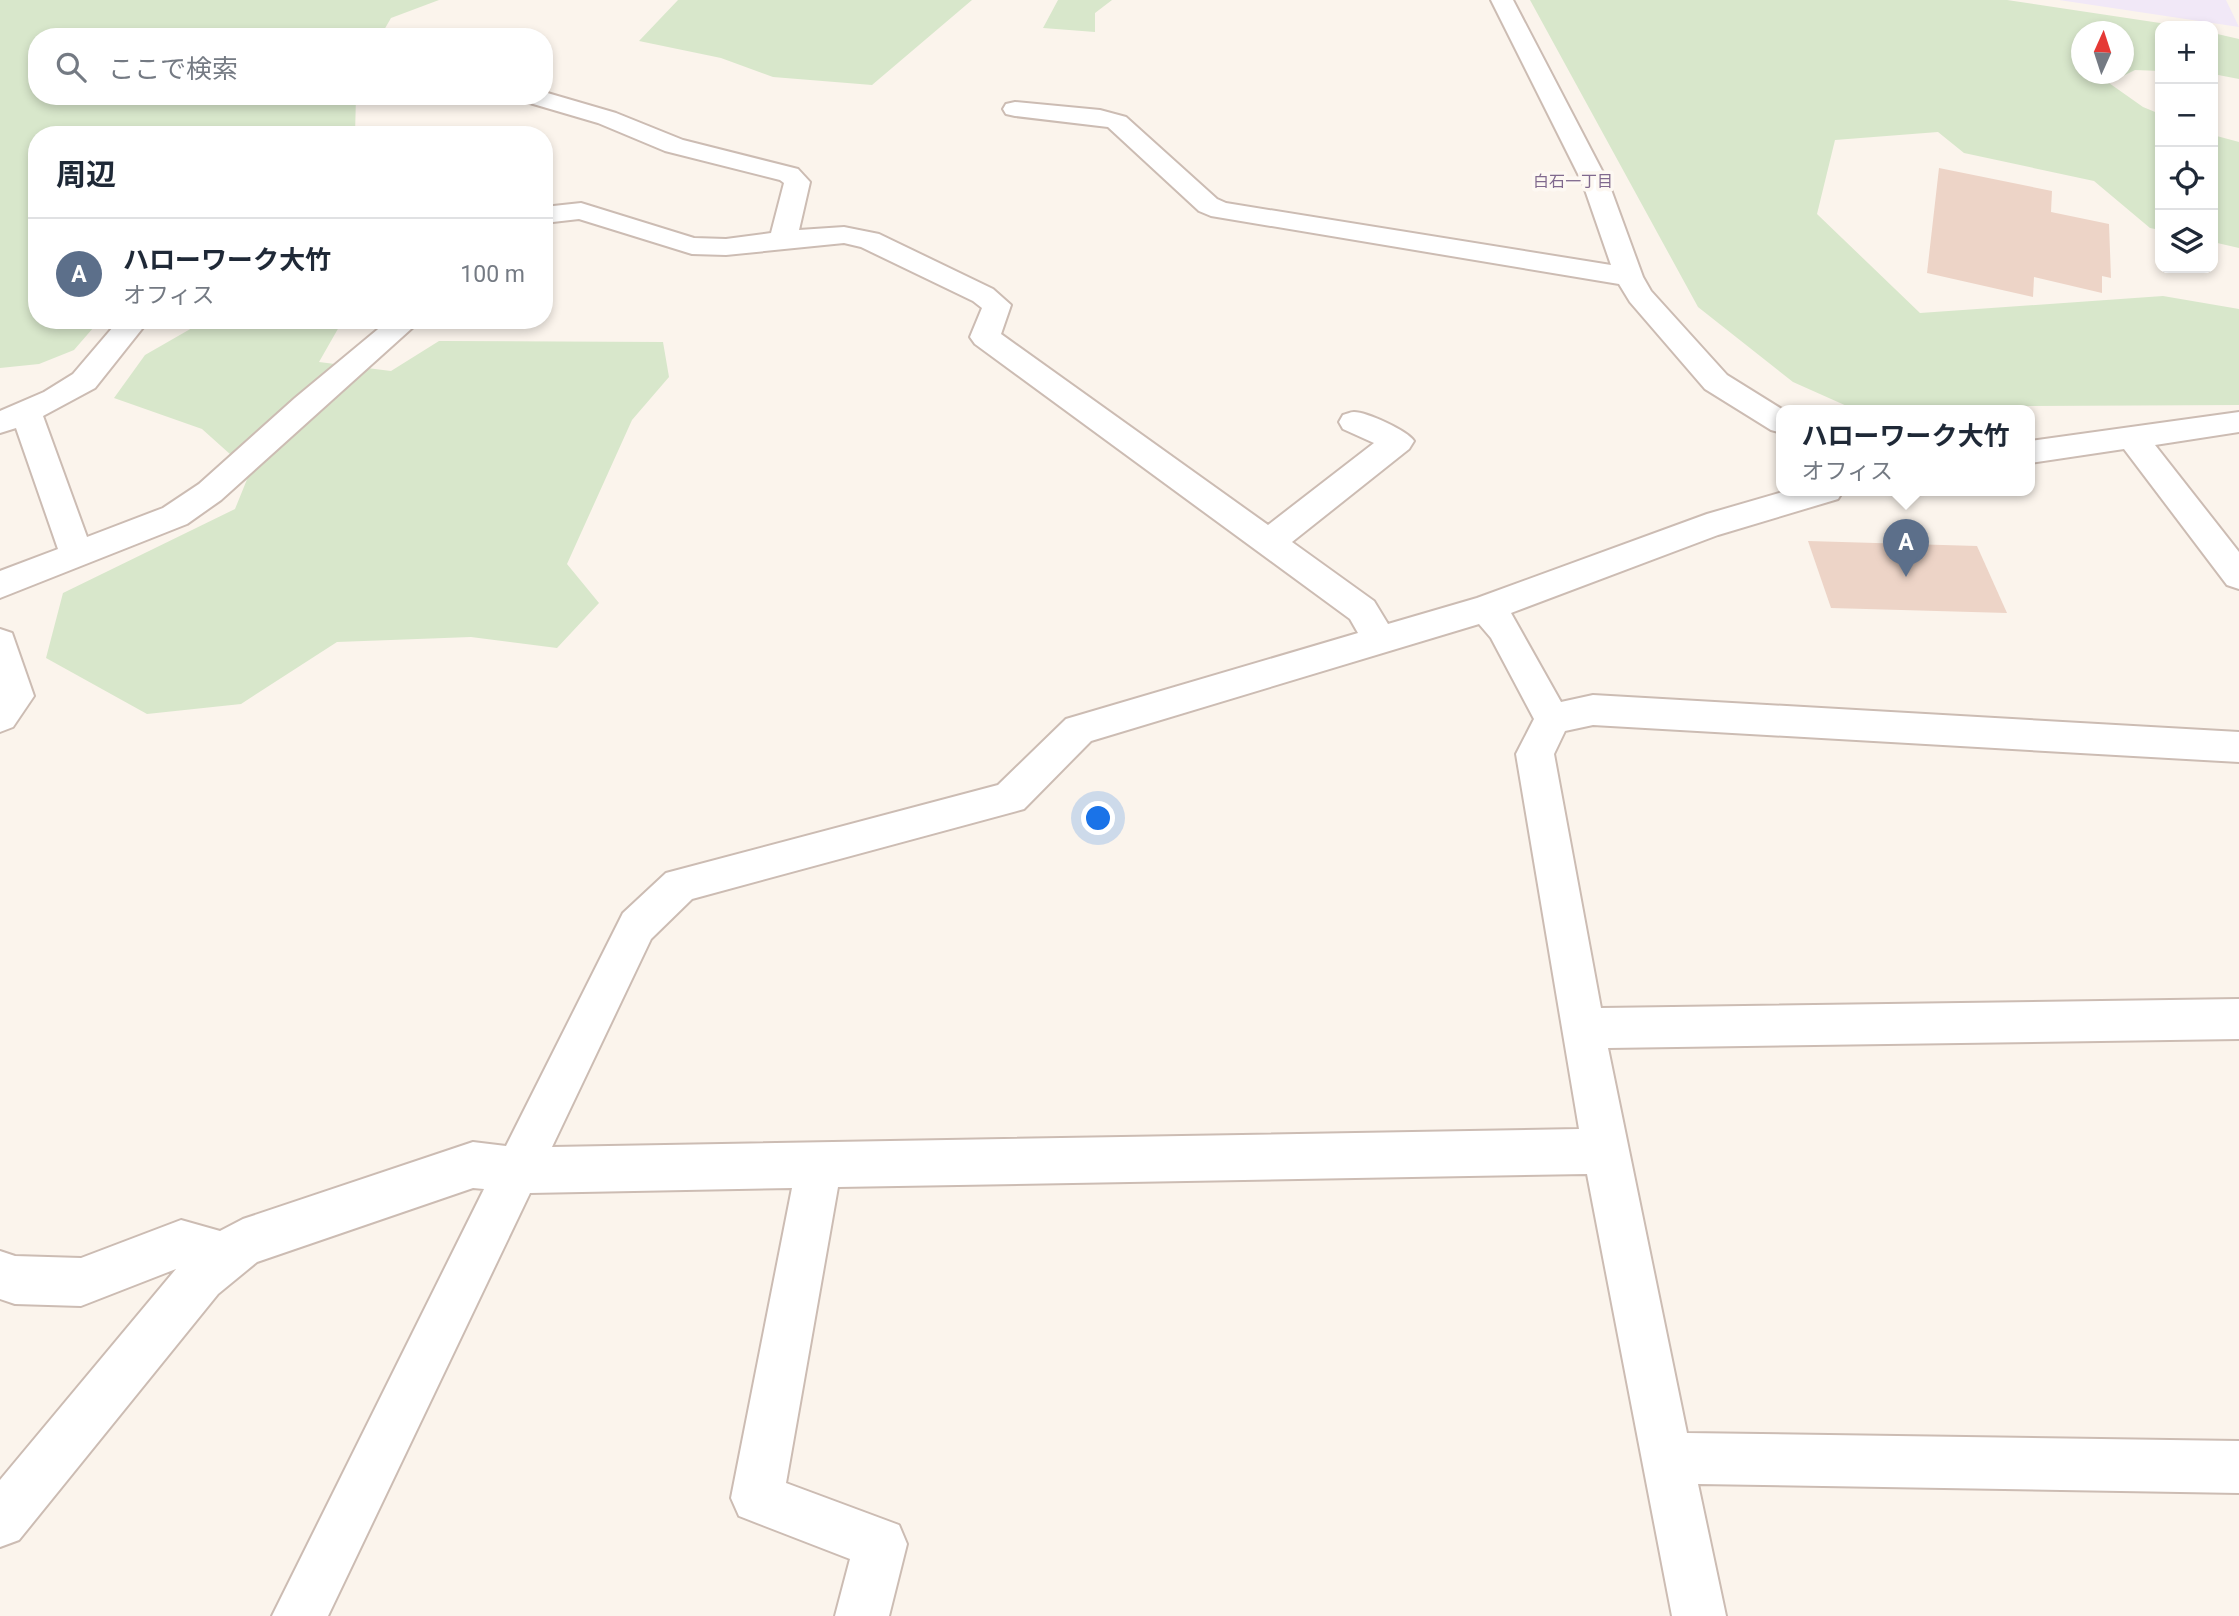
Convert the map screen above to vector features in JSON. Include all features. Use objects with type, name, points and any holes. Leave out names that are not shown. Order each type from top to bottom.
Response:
[{"type":"street","points":[[1502,0],[1596,184],[1635,286],[1716,382],[1776,419]]},
{"type":"street","points":[[553,102],[607,118],[674,146],[789,174],[797,182],[785,239]]},
{"type":"street","points":[[1015,109],[1100,117],[1117,122],[1208,205],[1220,210],[1635,286]]},
{"type":"street","points":[[553,214],[581,211],[692,246],[726,247],[844,235],[869,240],[983,295],[997,305],[985,337],[1362,610],[1380,641]]},
{"type":"street","points":[[1351,250],[1635,286]]},
{"type":"street","points":[[77,556],[13,418],[84,381],[127,329]]},
{"type":"street","points":[[0,585],[175,516],[210,492],[306,405],[396,329]]},
{"type":"street","points":[[1269,542],[1398,442],[1354,422]]},
{"type":"street","points":[[2035,451],[2239,422]]},
{"type":"street","points":[[2133,439],[2239,576]]},
{"type":"street","points":[[299,1616],[637,926],[681,885],[1010,798],[1079,730],[1486,609],[1707,526],[1810,496]]},
{"type":"street","points":[[1486,609],[1504,629],[1552,719]]},
{"type":"street","points":[[0,643],[16,696],[0,717]]},
{"type":"street","points":[[1552,719],[1593,710],[2239,747]]},
{"type":"street","points":[[1552,719],[1535,754],[1605,1150],[1699,1616]]},
{"type":"street","points":[[1584,1028],[2239,1019]]},
{"type":"street","points":[[0,1521],[201,1277],[243,1242],[473,1165],[516,1170],[1605,1150]]},
{"type":"street","points":[[819,1164],[757,1498],[880,1544],[862,1616]]},
{"type":"street","points":[[0,1275],[15,1280],[81,1282],[181,1244],[209,1250],[223,1259]]},
{"type":"street","points":[[1667,1458],[2239,1467]]},
{"type":"shaded area","points":[[2059,0],[2226,0],[2239,27],[2218,24],[2218,21],[2199,21]]},
{"type":"green space","points":[[0,0],[439,0],[391,18],[385,28],[28,28],[28,105],[356,105],[355,126],[28,126],[28,329],[92,329],[74,350],[39,364],[0,368]]},
{"type":"green space","points":[[678,0],[972,0],[872,85],[773,77],[721,58],[639,41]]},
{"type":"green space","points":[[1058,0],[1112,0],[1095,13],[1095,32],[1043,28]]},
{"type":"green space","points":[[1530,0],[2007,0],[2155,22],[2155,71],[2134,70],[2134,21],[2071,21],[2071,84],[2110,84],[2143,107],[2155,112],[2155,229],[2150,228],[2094,181],[1964,153],[1938,132],[1835,140],[1817,214],[1920,313],[2163,296],[2239,309],[2239,405],[1845,405],[1793,382],[1698,307]]},
{"type":"green space","points":[[2218,34],[2239,39],[2239,79],[2218,75]]},
{"type":"green space","points":[[2218,136],[2239,142],[2239,248],[2218,243]]},
{"type":"green space","points":[[190,329],[338,329],[319,362],[391,371],[439,341],[663,342],[669,377],[632,420],[567,564],[599,603],[557,648],[471,637],[337,642],[241,704],[147,714],[46,658],[63,593],[235,509],[250,472],[202,429],[114,398],[145,355]]},
{"type":"building","points":[[1939,168],[2052,191],[2051,212],[2109,224],[2111,278],[2102,276],[2102,293],[2034,277],[2033,297],[1927,273]]},
{"type":"building","points":[[1808,541],[1977,546],[2007,613],[1831,608]]},
{"type":"place","name":"ハローワーク大竹","points":[[1906,577]]},
{"type":"district","name":"白石一丁目","points":[[1573,181]]}]
